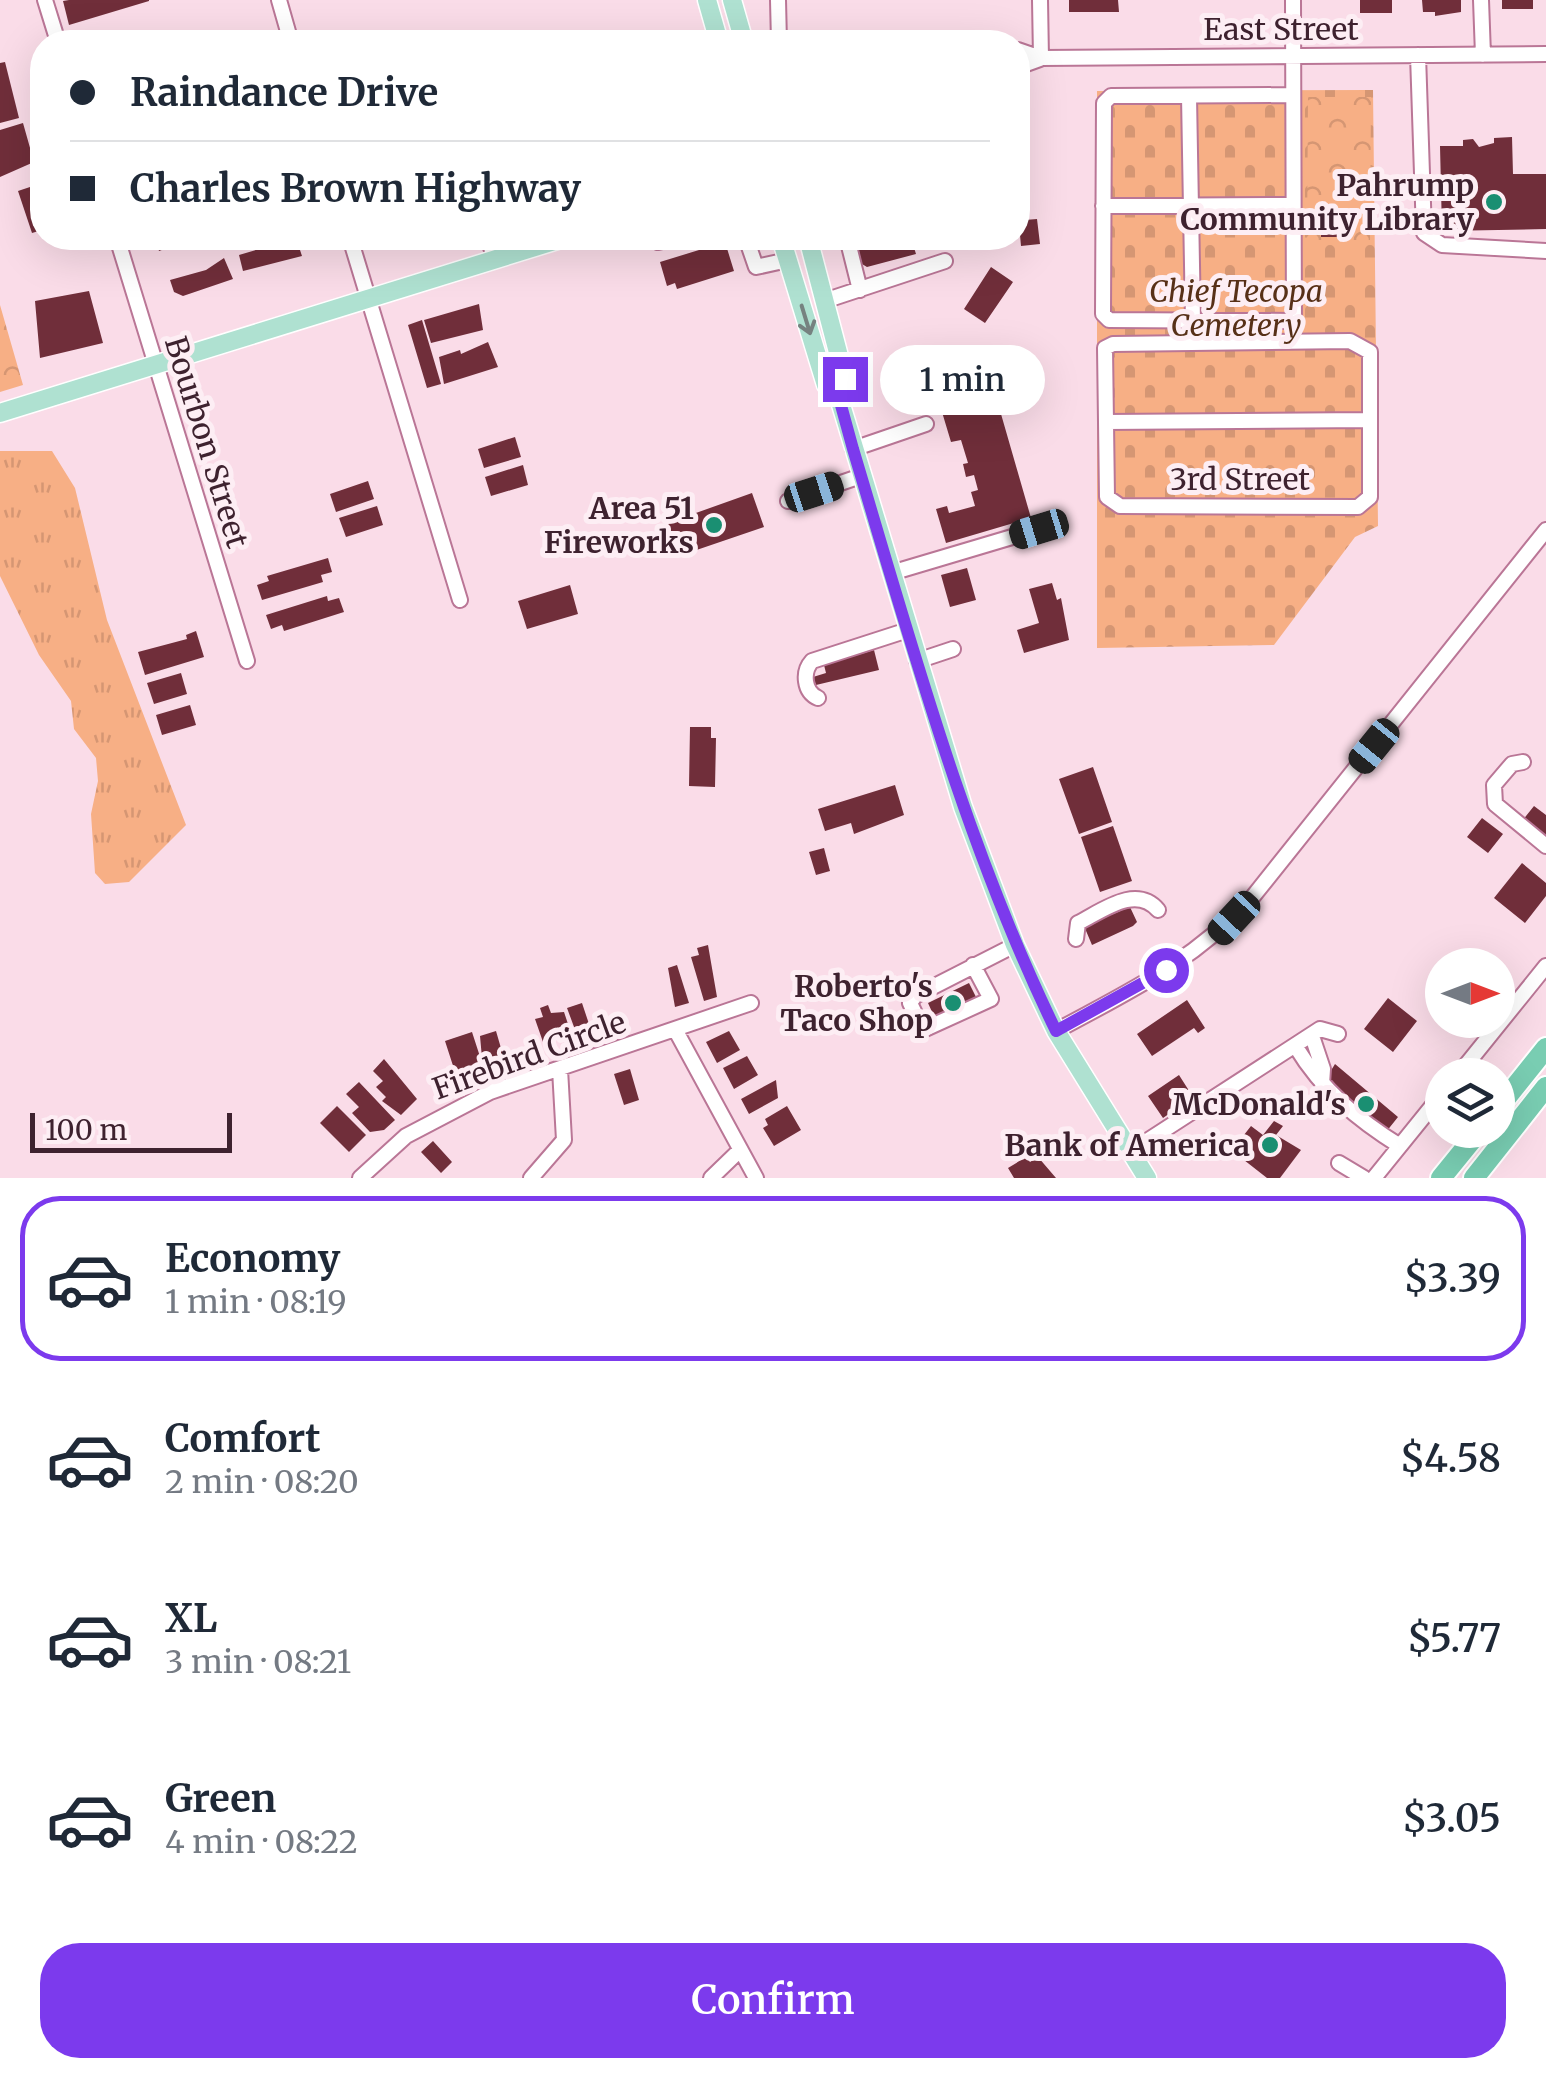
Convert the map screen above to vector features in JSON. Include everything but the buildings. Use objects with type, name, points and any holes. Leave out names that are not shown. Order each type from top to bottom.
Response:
[{"type":"highway","points":[[1515,1087],[1546,1048]]},
{"type":"highway","points":[[1474,1178],[1546,1087]]},
{"type":"highway","points":[[1441,1178],[1465,1148]]},
{"type":"highway","points":[[1456,1178],[1476,1148]]},
{"type":"main road","points":[[707,0],[716,30]]},
{"type":"main road","points":[[732,0],[742,30]]},
{"type":"main road","points":[[0,413],[526,250]]},
{"type":"main road","points":[[785,250],[826,385],[839,398],[964,814],[1014,944],[1056,1031],[1147,1178]]},
{"type":"main road","points":[[811,250],[845,379],[839,398]]},
{"type":"street","points":[[45,0],[54,30]]},
{"type":"street","points":[[279,0],[288,30]]},
{"type":"street","points":[[778,0],[779,30]]},
{"type":"street","points":[[1030,63],[1041,58],[1040,0]]},
{"type":"street","points":[[1293,0],[1294,342]]},
{"type":"street","points":[[1480,0],[1483,54]]},
{"type":"street","name":"East Street","points":[[1030,54],[1041,58],[1546,54]]},
{"type":"street","points":[[1418,55],[1424,233],[1442,245],[1485,244],[1500,252],[1546,250]]},
{"type":"street","points":[[1293,95],[1111,96],[1104,104],[1103,314],[1109,320],[1294,321]]},
{"type":"street","points":[[1189,96],[1192,320]]},
{"type":"street","points":[[1103,206],[1294,205]]},
{"type":"street","name":"Bourbon Street","points":[[120,250],[247,661]]},
{"type":"street","points":[[354,250],[460,600]]},
{"type":"street","points":[[492,250],[495,260]]},
{"type":"street","points":[[750,250],[756,267],[788,260]]},
{"type":"street","points":[[850,250],[860,290]]},
{"type":"street","points":[[824,302],[946,261]]},
{"type":"street","name":"3rd Street","points":[[1350,341],[1370,352],[1370,420],[1370,496],[1358,507],[1120,506],[1107,496],[1104,348],[1113,344],[1350,341]]},
{"type":"street","name":"3rd Street","points":[[1106,422],[1370,420]]},
{"type":"street","points":[[853,449],[926,424]]},
{"type":"street","points":[[788,500],[861,476]]},
{"type":"street","points":[[890,573],[1039,529]]},
{"type":"street","points":[[1056,1031],[1194,954],[1216,936],[1251,900],[1546,530]]},
{"type":"street","points":[[818,698],[806,683],[805,670],[812,661],[908,630]]},
{"type":"street","points":[[917,661],[953,650]]},
{"type":"street","points":[[1522,762],[1512,764],[1494,785],[1495,804],[1546,846]]},
{"type":"street","points":[[1076,939],[1078,923],[1135,897],[1150,900],[1158,910]]},
{"type":"street","points":[[973,964],[991,1000],[923,1030],[910,1003],[915,996],[973,964],[1014,944]]},
{"type":"street","points":[[1472,1058],[1546,966]]},
{"type":"street","name":"Firebird Circle","points":[[360,1178],[406,1136],[490,1092],[751,1003]]},
{"type":"street","points":[[1130,1152],[1320,1029],[1338,1034]]},
{"type":"street","points":[[676,1031],[756,1178]]},
{"type":"street","points":[[1312,1036],[1323,1068],[1322,1084]]},
{"type":"street","points":[[1296,1047],[1322,1084],[1344,1106],[1400,1146]]},
{"type":"street","points":[[531,1178],[564,1140],[560,1069]]},
{"type":"street","points":[[1374,1178],[1425,1115]]},
{"type":"street","points":[[711,1178],[740,1150]]},
{"type":"street","points":[[1339,1163],[1364,1178]]},
{"type":"green space","name":"Chief Tecopa Cemetery","points":[[1373,90],[1378,526],[1355,537],[1274,645],[1097,648],[1097,91]]},
{"type":"green space","points":[[1308,97],[1371,97],[1370,242],[1307,241]]},
{"type":"green space","points":[[0,305],[23,385],[0,392]]},
{"type":"green space","points":[[0,451],[52,451],[75,488],[107,620],[186,825],[129,882],[105,884],[95,873],[91,814],[98,781],[96,758],[74,729],[71,701],[39,655],[0,576]]},
{"type":"place","name":"Pahrump Community Library","points":[[1494,202]]},
{"type":"place","name":"Area 51 Fireworks","points":[[714,525]]},
{"type":"place","name":"Roberto's Taco Shop","points":[[953,1003]]},
{"type":"place","name":"McDonald's","points":[[1366,1104]]},
{"type":"place","name":"Bank of America","points":[[1270,1145]]},
{"type":"route","points":[[845,379],[839,398],[964,814],[1014,944],[1056,1031],[1166,970]]}]
